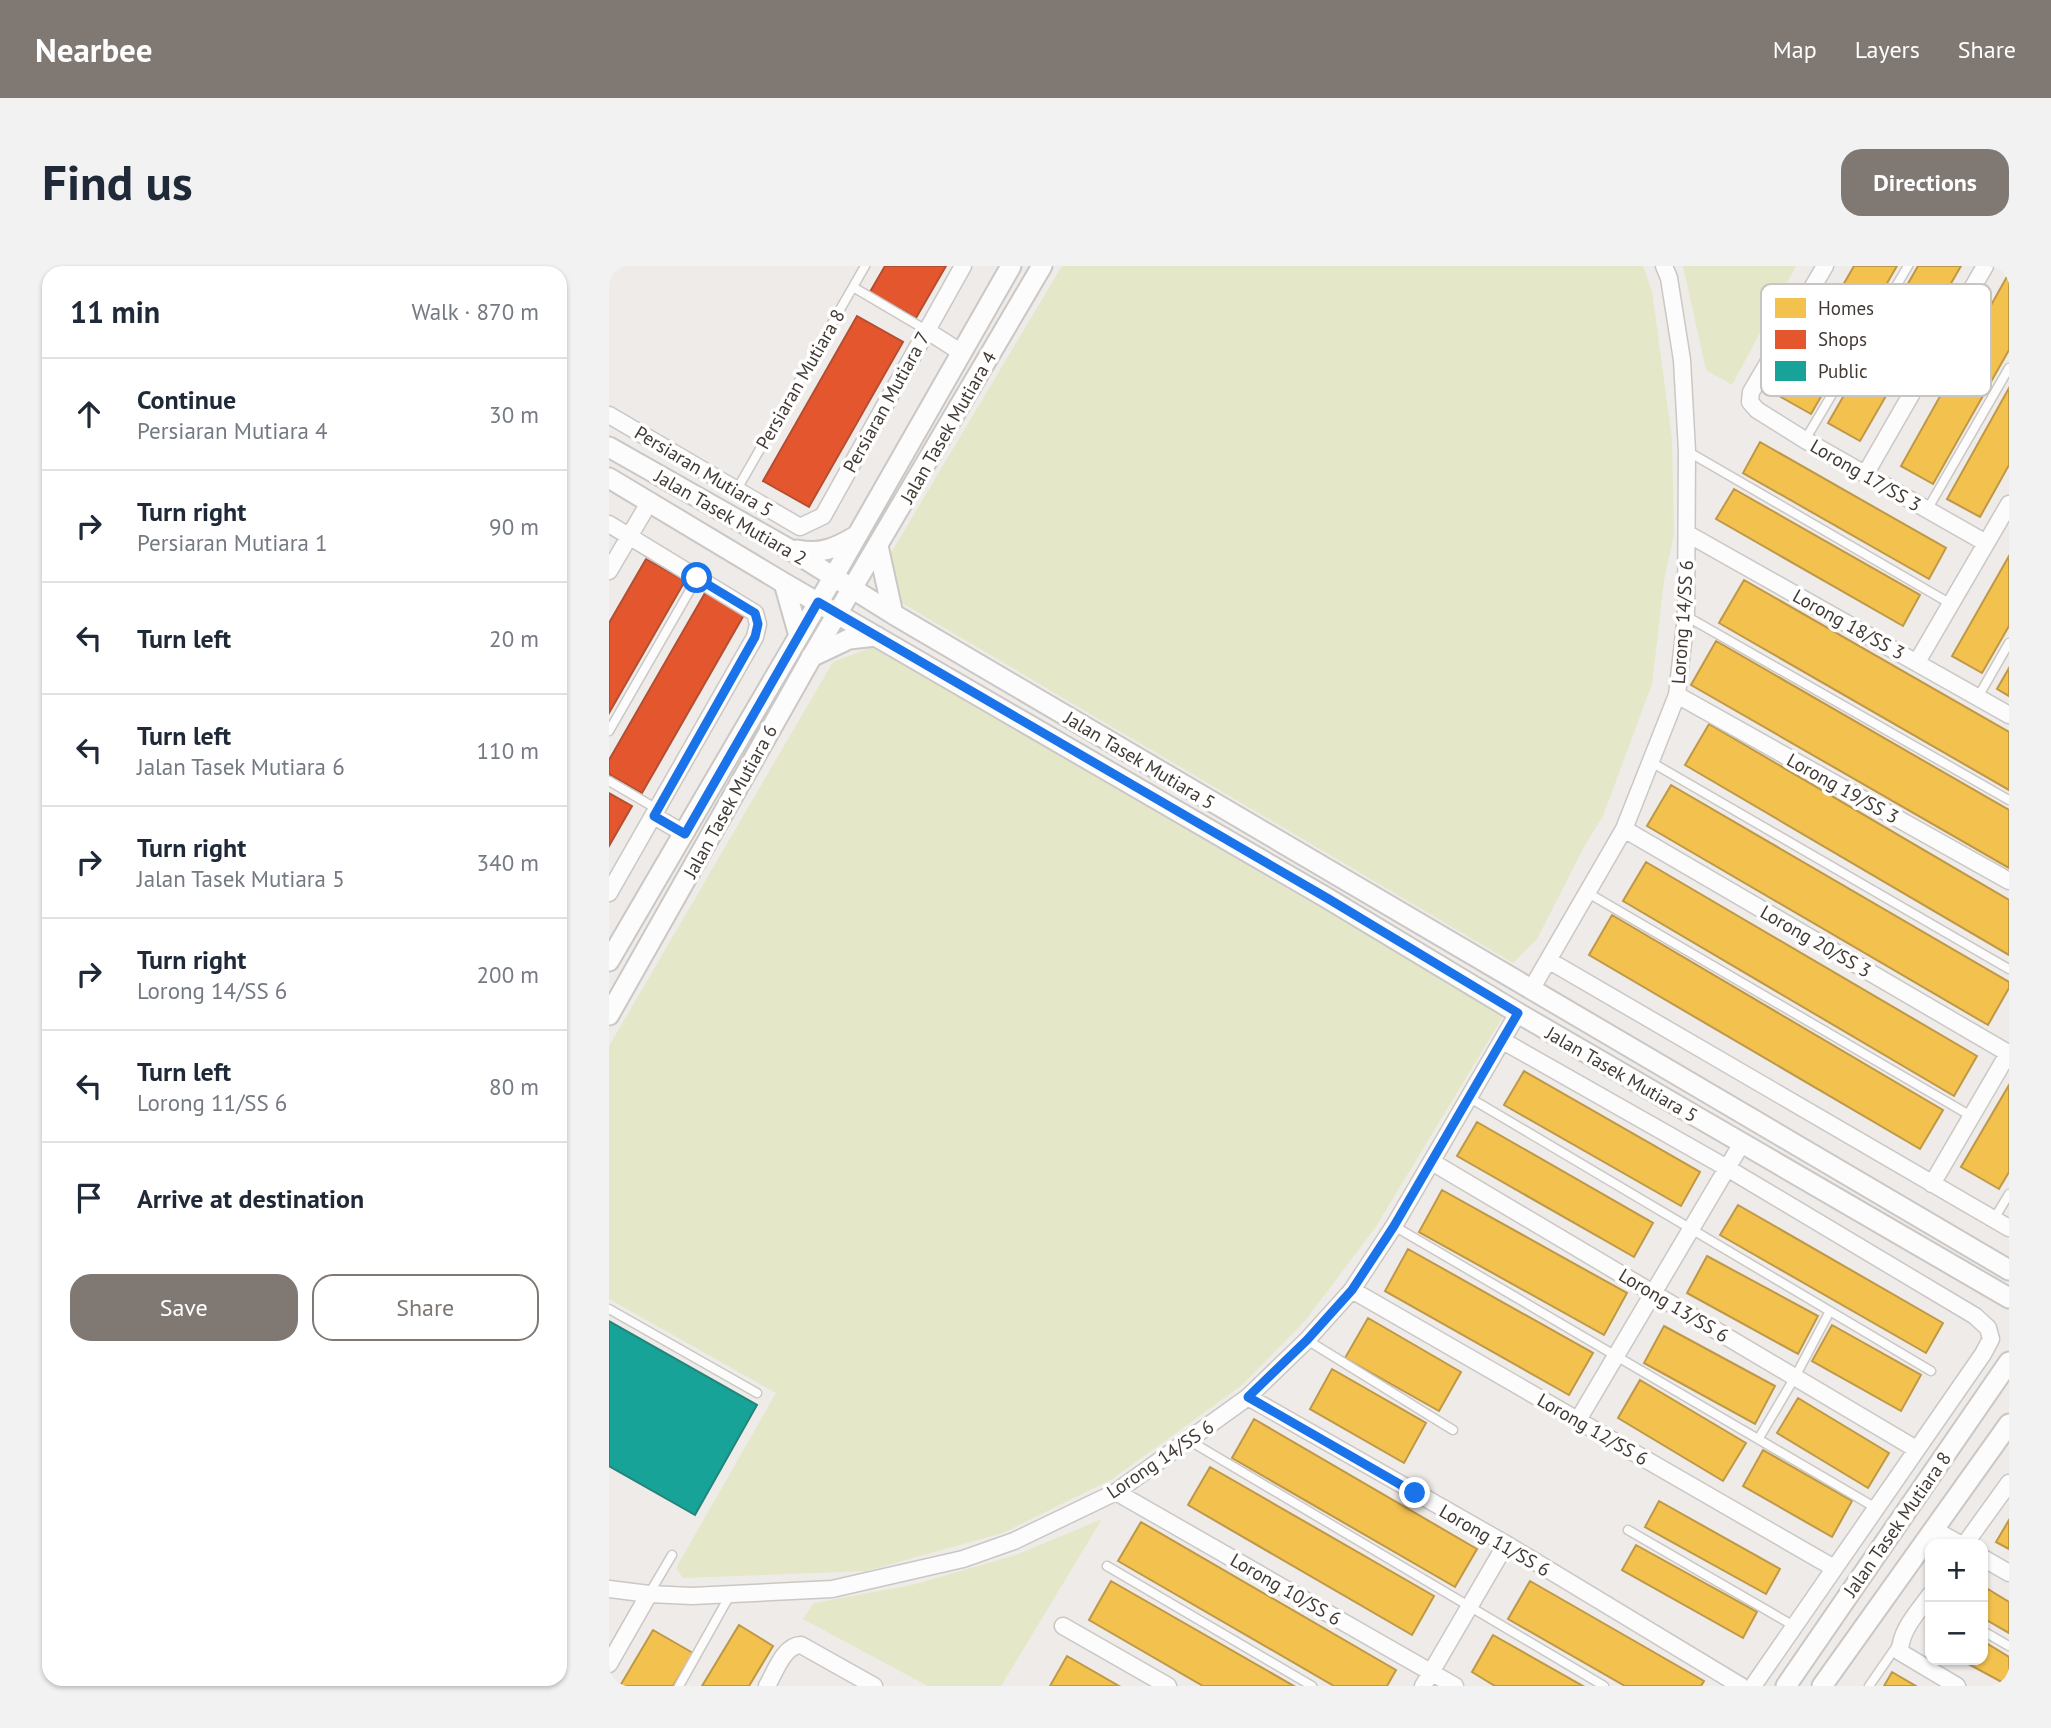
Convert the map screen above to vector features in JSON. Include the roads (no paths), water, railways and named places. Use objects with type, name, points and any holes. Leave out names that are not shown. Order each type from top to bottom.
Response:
[{"type":"street","name":"Persiaran Mutiara 7","points":[[800,527],[823,516],[963,266]]},
{"type":"street","name":"Jalan Tasek Mutiara 4","points":[[834,576],[1011,266]]},
{"type":"street","name":"Jalan Tasek Mutiara 4","points":[[852,588],[1042,266]]},
{"type":"street","name":"Lorong 14/SS 6","points":[[1532,988],[1624,829],[1677,695],[1686,616],[1687,451],[1682,360],[1669,278],[1664,266]]},
{"type":"street","name":"Lorong 17/SS 3","points":[[1814,284],[1825,266]]},
{"type":"street","points":[[1975,284],[1985,266]]},
{"type":"street","points":[[926,330],[962,353]]},
{"type":"street","name":"Lorong 17/SS 3","points":[[1761,375],[1751,392],[1750,402],[1757,410],[1986,543]]},
{"type":"street","points":[[1866,474],[1911,396]]},
{"type":"street","name":"Persiaran Mutiara 5","points":[[609,415],[800,527]]},
{"type":"street","name":"Jalan Tasek Mutiara 2","points":[[609,447],[789,549],[852,588]]},
{"type":"street","name":"Jalan Tasek Mutiara 2","points":[[609,478],[838,612]]},
{"type":"street","points":[[609,570],[650,501]]},
{"type":"street","points":[[1917,662],[2009,504]]},
{"type":"street","points":[[609,524],[755,613],[758,624],[755,637],[609,893]]},
{"type":"street","name":"Lorong 18/SS 3","points":[[1688,534],[2009,715]]},
{"type":"street","points":[[789,549],[811,553],[826,551],[856,536]]},
{"type":"street","points":[[879,546],[893,614]]},
{"type":"street","name":"Jalan Tasek Mutiara 6","points":[[609,961],[834,576]]},
{"type":"street","points":[[785,583],[799,636]]},
{"type":"street","name":"Jalan Tasek Mutiara 6","points":[[609,1016],[852,588]]},
{"type":"street","name":"Jalan Tasek Mutiara 5","points":[[852,588],[2009,1270]]},
{"type":"street","name":"Jalan Tasek Mutiara 5","points":[[838,612],[1741,1144],[2009,1298]]},
{"type":"street","points":[[811,658],[849,639],[876,636]]},
{"type":"street","name":"Lorong 19/SS 3","points":[[1677,695],[2009,881]]},
{"type":"street","points":[[656,812],[685,834]]},
{"type":"street","name":"Lorong 20/SS 3","points":[[1624,829],[2009,1052]]},
{"type":"street","points":[[1327,898],[1337,876]]},
{"type":"street","points":[[1549,960],[2009,1227]]},
{"type":"street","name":"Lorong 14/SS 6","points":[[609,1589],[649,1594],[730,1595],[832,1589],[963,1559],[1014,1541],[1117,1492],[1248,1397],[1307,1340],[1352,1290],[1394,1226],[1518,1013]]},
{"type":"street","name":"Jalan Tasek Mutiara 5","points":[[1503,1041],[1729,1165],[1975,1316],[1987,1328],[1991,1339],[1916,1449]]},
{"type":"street","points":[[1932,1184],[2009,1052]]},
{"type":"street","points":[[1577,1420],[1741,1144]]},
{"type":"street","name":"Lorong 13/SS 6","points":[[1432,1162],[1916,1449]]},
{"type":"street","name":"Lorong 12/SS 6","points":[[1352,1290],[1834,1568]]},
{"type":"street","name":"Jalan Tasek Mutiara 8","points":[[1786,1686],[2009,1362]]},
{"type":"street","name":"Lorong 11/SS 6","points":[[1248,1397],[1506,1544],[1741,1686]]},
{"type":"street","name":"Jalan Tasek Mutiara 8","points":[[1822,1686],[2009,1424]]},
{"type":"street","name":"Jalan Tasek Mutiara 8","points":[[1753,1686],[1916,1449]]},
{"type":"street","name":"Lorong 10/SS 6","points":[[1117,1492],[1427,1679],[1455,1686]]},
{"type":"street","points":[[1969,1539],[2006,1494]]},
{"type":"street","points":[[1933,1529],[1951,1539]]},
{"type":"street","points":[[1427,1679],[1506,1544]]},
{"type":"street","points":[[1988,1561],[2009,1573]]},
{"type":"street","points":[[609,1664],[649,1594]]},
{"type":"street","points":[[1926,1602],[1900,1642],[1900,1652],[1957,1686]]},
{"type":"street","points":[[1063,1626],[1168,1686]]},
{"type":"street","points":[[767,1686],[788,1650],[795,1645],[801,1645],[874,1686]]},
{"type":"lane","name":"Persiaran Mutiara 8","points":[[736,491],[865,266]]},
{"type":"lane","points":[[1897,284],[1908,266]]},
{"type":"lane","points":[[853,287],[926,330]]},
{"type":"lane","points":[[1927,510],[2009,368]]},
{"type":"lane","points":[[1805,440],[1831,396]]},
{"type":"lane","points":[[1687,451],[1951,604]]},
{"type":"lane","points":[[609,730],[697,578]]},
{"type":"lane","points":[[1686,616],[2009,800]]},
{"type":"lane","points":[[1978,697],[2009,643]]},
{"type":"lane","points":[[1651,762],[2009,969]]},
{"type":"lane","points":[[609,781],[656,812]]},
{"type":"lane","points":[[1588,893],[1971,1116]]},
{"type":"lane","points":[[1470,1098],[1931,1371]]},
{"type":"lane","points":[[1994,1219],[2009,1194]]},
{"type":"lane","points":[[1394,1226],[1876,1508]]},
{"type":"lane","points":[[609,1309],[757,1393]]},
{"type":"lane","points":[[1759,1438],[1830,1311]]},
{"type":"lane","points":[[1307,1340],[1453,1430]]},
{"type":"lane","points":[[1189,1441],[1604,1686]]},
{"type":"lane","points":[[1628,1530],[1794,1626]]},
{"type":"lane","points":[[649,1594],[672,1555]]},
{"type":"lane","points":[[1107,1566],[1313,1686]]},
{"type":"lane","points":[[679,1686],[730,1595]]},
{"type":"lane","points":[[1988,1634],[2009,1646]]},
{"type":"lane","points":[[1869,1686],[1900,1642]]}]
